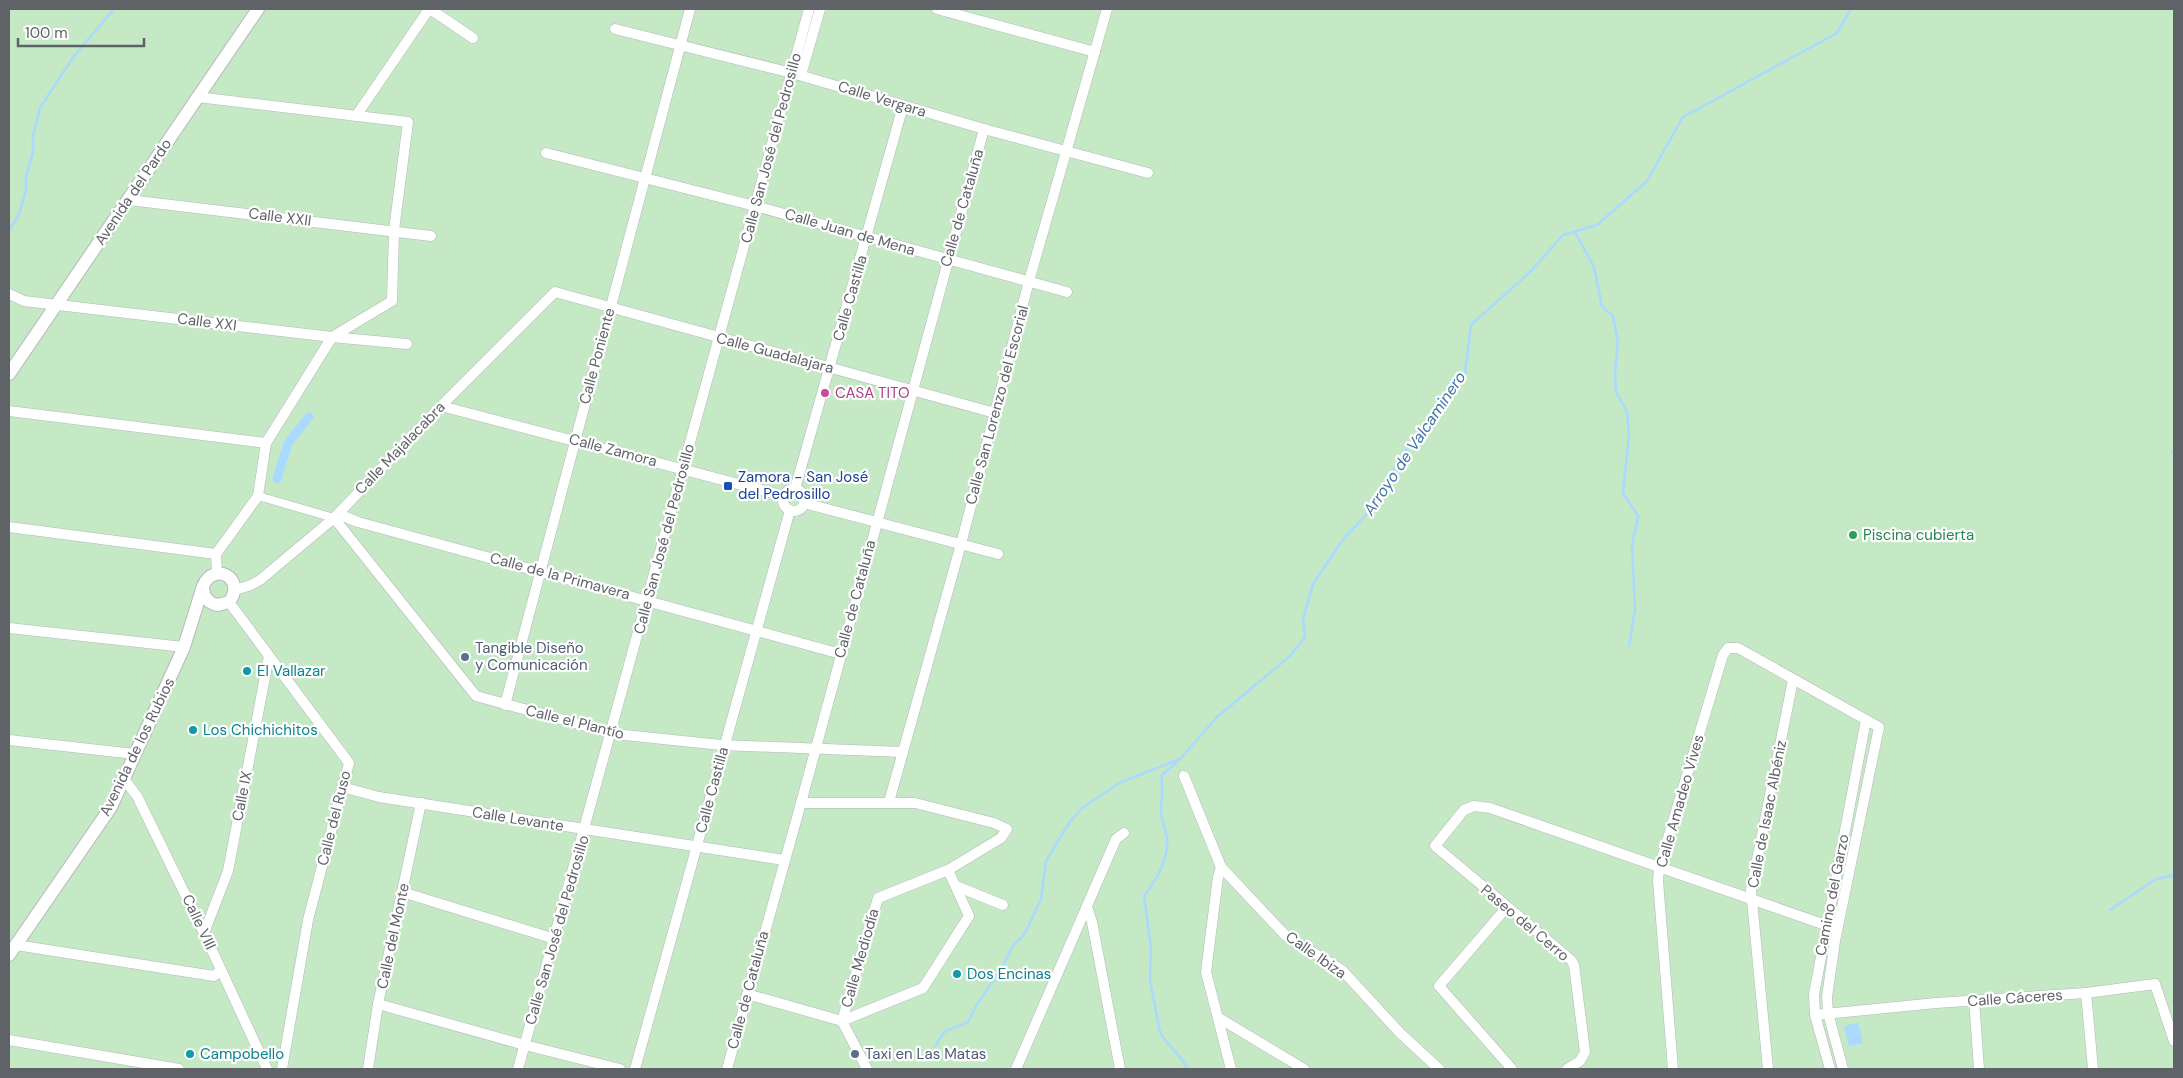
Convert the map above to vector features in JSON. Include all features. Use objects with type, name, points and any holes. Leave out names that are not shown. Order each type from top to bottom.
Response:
[{"type":"street","name":"Avenida del Pardo","points":[[9,374],[258,9]]},
{"type":"street","points":[[356,116],[430,9],[473,38]]},
{"type":"street","name":"Calle Poniente","points":[[505,704],[690,9]]},
{"type":"street","name":"Calle San José del Pedrosillo","points":[[796,74],[809,9]]},
{"type":"street","name":"Calle San José del Pedrosillo","points":[[518,1069],[586,829],[755,206],[796,74],[820,9]]},
{"type":"street","points":[[937,9],[1095,52]]},
{"type":"street","name":"Calle San Lorenzo del Escorial","points":[[889,802],[961,544],[1029,281],[1107,9]]},
{"type":"street","name":"Calle Vergara","points":[[615,29],[681,47],[796,74],[984,129],[1148,173]]},
{"type":"street","points":[[197,97],[408,122],[394,230],[392,301],[332,337],[266,443],[258,496],[216,554],[217,573]]},
{"type":"street","name":"Calle Castilla","points":[[795,489],[903,106]]},
{"type":"street","name":"Calle de Cataluña","points":[[727,1069],[984,129]]},
{"type":"street","name":"Calle Juan de Mena","points":[[546,152],[755,206],[1067,292]]},
{"type":"street","name":"Calle XXII","points":[[129,200],[394,230],[431,236]]},
{"type":"street","name":"Calle Guadalajara","points":[[555,292],[996,413]]},
{"type":"street","name":"Calle Majalacabra","points":[[235,590],[260,580],[336,516],[441,406],[555,292]]},
{"type":"street","name":"Calle XXI","points":[[9,294],[24,301],[332,337],[408,344]]},
{"type":"street","name":"Calle Zamora","points":[[441,406],[784,496]]},
{"type":"street","points":[[9,411],[266,443]]},
{"type":"street","points":[[795,489],[803,494],[804,503],[799,510],[790,510],[784,504],[784,496],[788,491],[795,489]]},
{"type":"street","name":"Calle de la Primavera","points":[[258,496],[648,600],[841,654]]},
{"type":"street","points":[[804,503],[998,554]]},
{"type":"street","name":"Calle Castilla","points":[[636,1069],[790,510]]},
{"type":"street","name":"Calle el Plantío","points":[[336,516],[476,696],[612,733],[724,745],[902,752]]},
{"type":"street","points":[[9,527],[216,554]]},
{"type":"street","points":[[217,573],[230,577],[235,590],[234,596],[229,602],[218,606],[212,604],[205,597],[203,586],[206,580],[217,573]]},
{"type":"street","name":"Avenida de los Rubios","points":[[12,950],[111,807],[184,647],[203,586]]},
{"type":"street","name":"Calle del Ruso","points":[[229,602],[348,763],[308,920],[282,1069]]},
{"type":"street","name":"Avenida de los Rubios","points":[[189,633],[212,604]]},
{"type":"street","points":[[9,628],[184,647]]},
{"type":"street","name":"Calle Amadeo Vives","points":[[1673,1069],[1658,881],[1659,868],[1723,655],[1728,648],[1738,648],[1793,680]]},
{"type":"street","name":"Calle IX","points":[[204,933],[228,871],[269,656]]},
{"type":"street","points":[[1793,680],[1866,720]]},
{"type":"street","name":"Calle de Isaac Albéniz","points":[[1768,1069],[1751,890],[1793,680]]},
{"type":"street","name":"Camino del Garzo","points":[[1830,1069],[1816,1015],[1814,994],[1825,926],[1866,720],[1879,727],[1837,929],[1827,997],[1828,1013],[1842,1069]]},
{"type":"street","points":[[9,740],[135,754]]},
{"type":"street","name":"Calle Ibiza","points":[[1184,776],[1221,867],[1286,936],[1342,970],[1400,1033],[1439,1069]]},
{"type":"street","name":"Calle VIII","points":[[124,780],[137,796],[204,933],[267,1069]]},
{"type":"street","name":"Calle Levante","points":[[342,787],[379,797],[784,860]]},
{"type":"street","points":[[801,803],[889,802]]},
{"type":"street","name":"Calle Mediodía","points":[[867,1069],[842,1021],[878,898],[948,870],[1001,838],[1007,830],[994,823],[915,803],[889,802]]},
{"type":"street","name":"Calle del Monte","points":[[368,1069],[378,1004],[421,803]]},
{"type":"street","name":"Paseo del Cerro","points":[[1567,1069],[1580,1061],[1585,1052],[1574,965],[1571,960],[1435,846],[1464,810],[1474,806],[1490,808],[1659,868]]},
{"type":"street","points":[[1016,1069],[1116,839],[1124,833]]},
{"type":"street","points":[[1221,867],[1206,972],[1231,1069]]},
{"type":"street","points":[[1659,868],[1837,929]]},
{"type":"street","points":[[747,994],[842,1021],[923,988],[969,916],[948,870]]},
{"type":"street","points":[[956,886],[1003,905]]},
{"type":"street","points":[[402,892],[555,939]]},
{"type":"street","points":[[1087,907],[1092,922],[1120,1069]]},
{"type":"street","points":[[1507,907],[1439,986],[1512,1069]]},
{"type":"street","points":[[12,950],[214,976],[221,970]]},
{"type":"street","name":"Calle Cáceres","points":[[1816,1015],[1974,1000],[2086,993],[2155,984],[2174,1041]]},
{"type":"street","points":[[2086,993],[2092,1069]]},
{"type":"street","points":[[1974,1000],[1979,1069]]},
{"type":"street","points":[[378,1004],[620,1069]]},
{"type":"street","points":[[1219,1018],[1304,1069]]},
{"type":"street","points":[[9,1040],[179,1069]]},
{"type":"green space","points":[[9,9],[2174,9],[2174,1069],[9,1069]]},
{"type":"water","points":[[1858,1023],[1863,1043],[1849,1047],[1844,1026]]},
{"type":"waterway","points":[[9,231],[19,214],[26,190],[26,177],[33,152],[33,136],[40,108],[74,56],[114,9]]},
{"type":"waterway","name":"Arroyo de Valcaminero","points":[[1187,1069],[1182,1059],[1166,1042],[1160,1032],[1150,980],[1151,948],[1144,896],[1161,869],[1166,854],[1166,835],[1161,815],[1161,776],[1180,759],[1217,717],[1290,656],[1305,637],[1303,619],[1313,584],[1341,542],[1373,507],[1400,458],[1465,373],[1471,325],[1530,272],[1563,235],[1597,225],[1647,181],[1683,117],[1837,33],[1851,9]]},
{"type":"waterway","points":[[1575,232],[1594,267],[1602,307],[1613,316],[1618,342],[1615,372],[1616,392],[1627,412],[1629,434],[1623,493],[1638,516],[1632,546],[1635,610],[1629,646]]},
{"type":"waterway","points":[[277,479],[288,443],[309,417]]},
{"type":"waterway","points":[[935,1046],[944,1032],[968,1022],[976,1006],[1002,968],[1013,945],[1024,935],[1041,899],[1046,861],[1069,823],[1081,809],[1119,783],[1177,760]]},
{"type":"waterway","points":[[2110,910],[2156,879],[2174,875]]},
{"type":"place","name":"CASA TITO","points":[[825,393]]},
{"type":"place","name":"Zamora - San José del Pedrosillo","points":[[728,486]]},
{"type":"place","name":"Piscina cubierta","points":[[1853,535]]},
{"type":"place","name":"Tangible Diseño y Comunicación","points":[[465,657]]},
{"type":"place","name":"El Vallazar","points":[[247,671]]},
{"type":"place","name":"Los Chichichitos","points":[[193,730]]},
{"type":"place","name":"Dos Encinas","points":[[957,974]]},
{"type":"place","name":"Campobello","points":[[190,1054]]},
{"type":"place","name":"Taxi en Las Matas","points":[[855,1054]]}]
